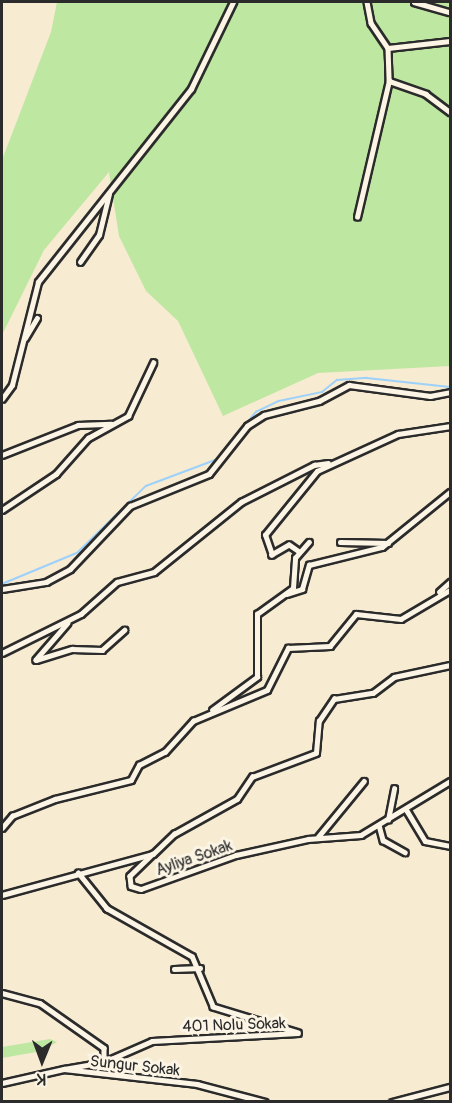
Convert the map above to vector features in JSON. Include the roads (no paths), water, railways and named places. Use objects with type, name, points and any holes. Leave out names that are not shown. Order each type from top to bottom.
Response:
[{"type":"street","points":[[2,399],[12,385],[38,282],[191,89],[233,2]]},
{"type":"street","points":[[357,217],[389,81],[388,48],[371,23],[367,2]]},
{"type":"street","points":[[414,2],[450,12]]},
{"type":"street","points":[[388,48],[450,41]]},
{"type":"street","points":[[389,81],[426,94],[450,112]]},
{"type":"street","points":[[80,262],[99,235],[110,191]]},
{"type":"street","points":[[25,338],[37,318]]},
{"type":"street","points":[[2,510],[56,474],[88,438],[111,424],[139,402],[153,363]]},
{"type":"street","points":[[2,589],[46,582],[70,569],[130,506],[209,474],[247,426],[264,416],[319,401],[349,385],[430,396],[450,392]]},
{"type":"street","points":[[2,455],[78,425],[111,424]]},
{"type":"street","points":[[124,630],[102,650],[72,649],[36,660],[72,619],[111,585],[154,572],[242,502],[314,465],[328,463],[375,448],[398,434],[450,426]]},
{"type":"street","points":[[299,552],[289,545],[272,555],[264,542],[267,529],[298,489],[328,463]]},
{"type":"street","points":[[281,594],[302,589],[309,565],[388,543],[450,492]]},
{"type":"street","points":[[2,828],[12,816],[55,799],[120,787],[210,712],[257,677],[257,614],[281,594],[293,588],[299,552],[309,542]]},
{"type":"street","points":[[340,542],[388,543]]},
{"type":"street","points":[[210,712],[267,690],[288,648],[330,646],[356,614],[401,619],[415,615],[450,582]]},
{"type":"street","points":[[438,593],[450,590]]},
{"type":"street","points":[[2,653],[72,619]]},
{"type":"street","points":[[153,854],[174,834],[237,799],[252,777],[316,753],[319,721],[334,699],[373,693],[394,677],[450,665]]},
{"type":"street","points":[[318,837],[364,781]]},
{"type":"street","name":"Ayliya Sokak","points":[[153,854],[131,872],[133,888],[187,876],[236,855],[318,837],[355,836],[388,820],[450,781]]},
{"type":"street","points":[[388,820],[394,789]]},
{"type":"street","points":[[406,809],[425,841],[450,846]]},
{"type":"street","points":[[379,825],[383,840],[405,852]]},
{"type":"street","name":"Ayliya Sokak","points":[[2,895],[153,854]]},
{"type":"street","points":[[78,873],[107,909],[136,920],[166,945],[192,957],[200,968]]},
{"type":"street","points":[[174,969],[200,968]]},
{"type":"street","name":"401 Nolu Sokak","points":[[64,1069],[104,1062],[152,1041],[298,1032],[218,1011],[206,1000],[200,968]]},
{"type":"street","points":[[2,993],[40,1004],[104,1048],[104,1062]]},
{"type":"street","name":"Sungur Sokak","points":[[2,1083],[64,1069],[197,1084],[265,1101]]},
{"type":"street","points":[[396,1101],[450,1087]]},
{"type":"waterway","points":[[226,448],[256,412],[279,401],[322,392],[337,380],[367,378],[450,387]]},
{"type":"waterway","points":[[2,584],[77,553],[146,486],[218,459]]}]
